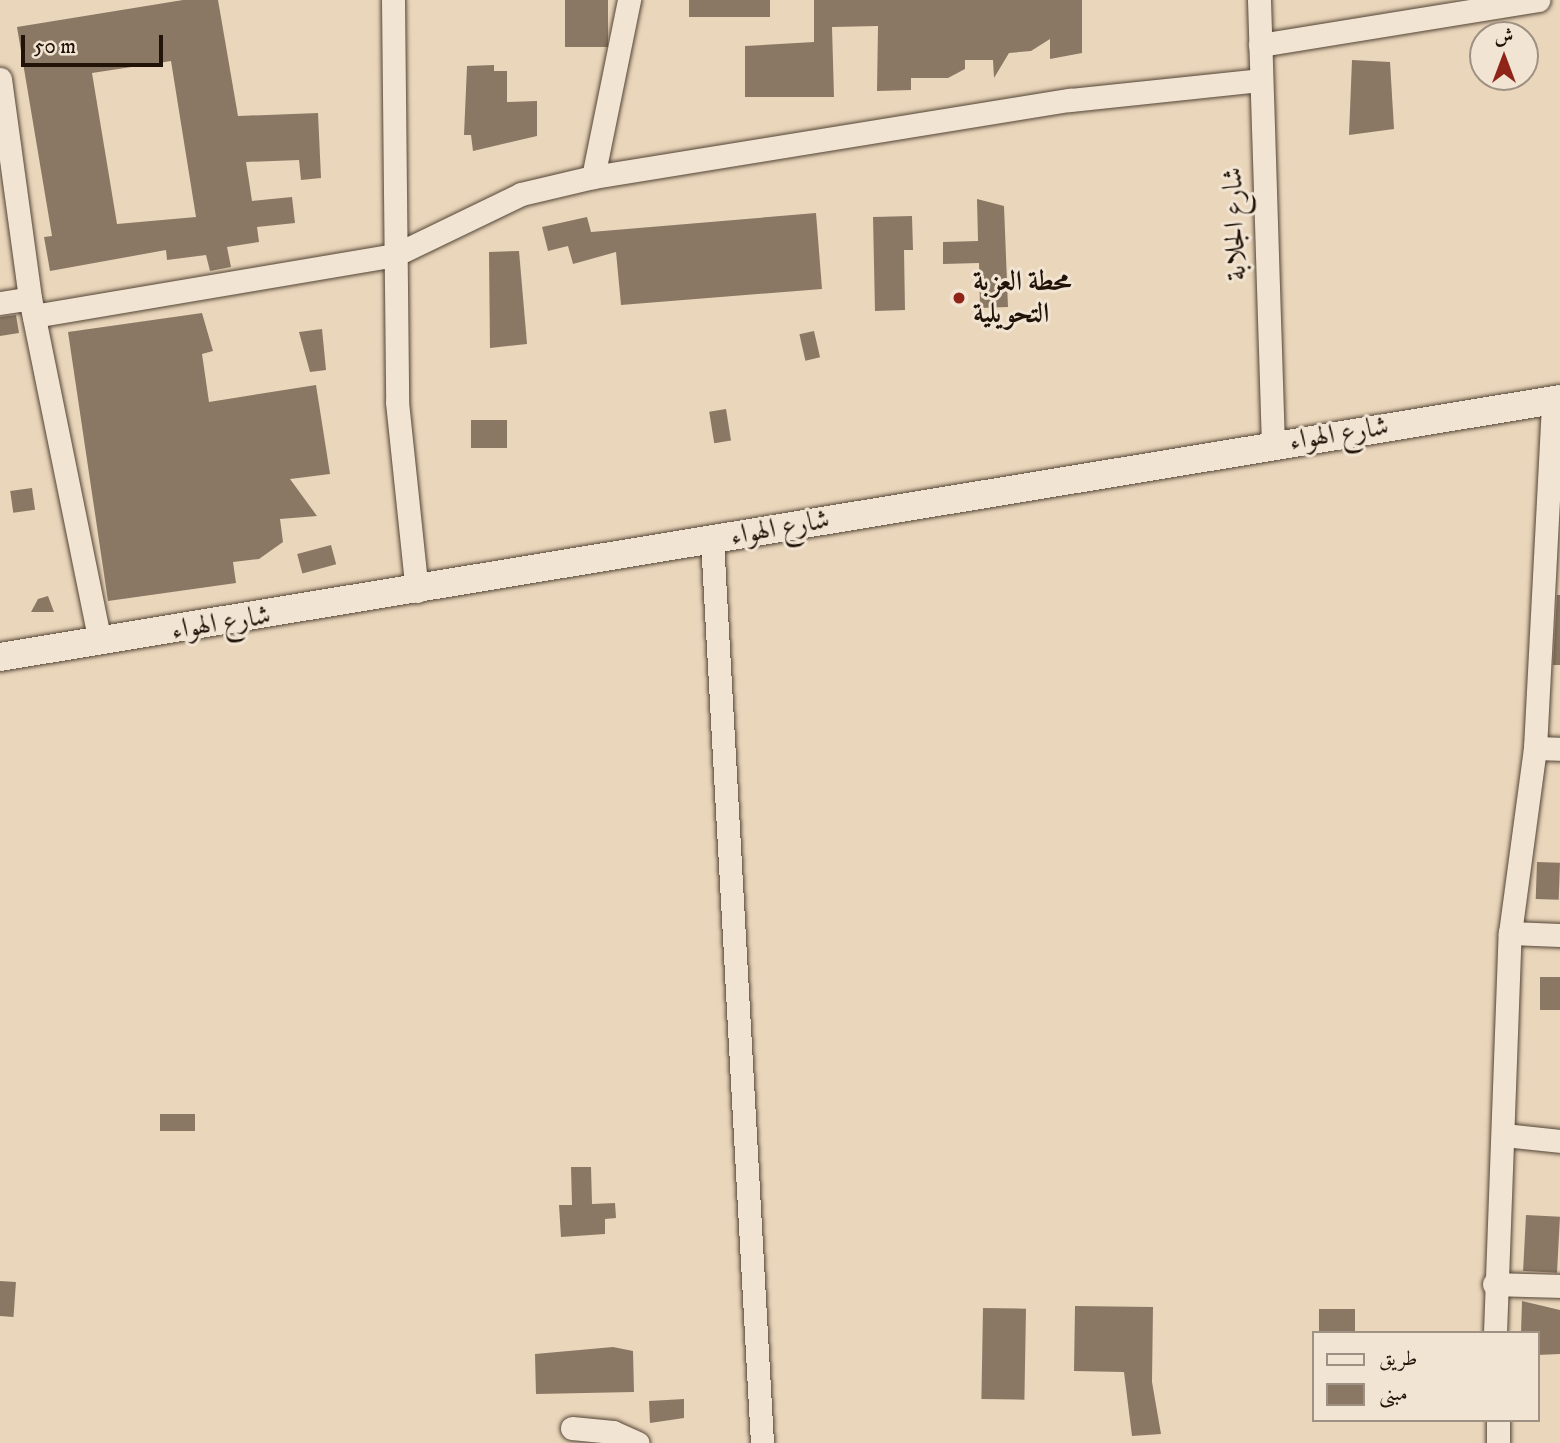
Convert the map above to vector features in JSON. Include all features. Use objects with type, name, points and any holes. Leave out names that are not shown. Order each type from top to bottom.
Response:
[{"type":"street","points":[[393,0],[397,402],[417,591]]},
{"type":"street","points":[[593,177],[629,0]]},
{"type":"street","name":"شارع الجلابة","points":[[1259,0],[1273,445]]},
{"type":"street","points":[[1260,45],[1431,8],[1538,0]]},
{"type":"street","points":[[0,79],[32,307],[100,642]]},
{"type":"street","points":[[0,303],[32,307],[395,255],[521,194],[593,177],[1070,100],[1260,80]]},
{"type":"street","points":[[1495,1331],[1494,1284],[1504,1135],[1510,933],[1535,748],[1557,400]]},
{"type":"street","name":"شارع الهواء","points":[[0,657],[417,591],[1273,445],[1557,400]]},
{"type":"street","points":[[712,540],[762,1443]]},
{"type":"street","points":[[1535,748],[1560,749]]},
{"type":"street","points":[[1510,933],[1560,935]]},
{"type":"street","points":[[1504,1135],[1560,1141]]},
{"type":"street","points":[[1494,1284],[1560,1286]]},
{"type":"street","points":[[1498,1422],[1498,1443]]},
{"type":"street","points":[[572,1428],[613,1432],[638,1443]]},
{"type":"building","points":[[183,0],[218,0],[238,116],[318,113],[321,178],[301,180],[299,160],[246,162],[252,201],[292,197],[295,223],[257,227],[259,242],[227,247],[231,267],[210,271],[206,255],[167,260],[166,250],[50,271],[44,237],[52,236],[17,27]],"holes":[[[171,61],[196,217],[117,224],[92,73]]]},
{"type":"building","points":[[565,0],[608,0],[608,47],[565,47]]},
{"type":"building","points":[[689,0],[770,0],[770,17],[689,17]]},
{"type":"building","points":[[814,0],[1082,0],[1082,53],[1050,59],[1050,39],[1031,51],[1009,53],[994,78],[993,60],[965,60],[965,69],[948,78],[911,78],[911,90],[877,91],[878,26],[832,27],[834,97],[745,97],[745,46],[814,42]]},
{"type":"building","points":[[1352,60],[1390,62],[1394,129],[1349,135]]},
{"type":"building","points":[[494,65],[494,71],[507,71],[507,102],[537,101],[537,136],[473,151],[471,135],[464,135],[467,66]]},
{"type":"building","points":[[977,199],[1004,206],[1008,307],[980,308],[979,263],[943,264],[943,242],[978,241]]},
{"type":"building","points":[[816,213],[822,289],[621,305],[616,252],[573,264],[568,246],[548,251],[542,227],[587,217],[591,232]]},
{"type":"building","points":[[912,216],[913,250],[904,250],[905,310],[875,311],[873,217]]},
{"type":"building","points":[[519,251],[527,344],[490,348],[489,252]]},
{"type":"building","points":[[202,313],[213,351],[202,354],[209,402],[316,385],[330,474],[290,479],[317,516],[280,519],[283,542],[259,559],[233,562],[236,583],[108,601],[68,332]]},
{"type":"building","points":[[16,315],[19,333],[0,336],[0,317]]},
{"type":"building","points":[[322,329],[326,370],[310,372],[299,332]]},
{"type":"building","points":[[814,331],[820,357],[805,361],[799,334]]},
{"type":"building","points":[[726,409],[731,441],[714,443],[709,412]]},
{"type":"building","points":[[471,420],[507,420],[507,448],[471,448]]},
{"type":"building","points":[[32,488],[35,510],[13,513],[10,491]]},
{"type":"building","points":[[331,545],[336,564],[302,573],[297,554]]},
{"type":"building","points":[[1557,595],[1560,595],[1560,665],[1553,665]]},
{"type":"building","points":[[48,596],[54,612],[31,612],[38,599]]},
{"type":"building","points":[[1537,862],[1560,863],[1559,900],[1536,899]]},
{"type":"building","points":[[1540,977],[1560,977],[1560,1010],[1540,1010]]},
{"type":"building","points":[[160,1114],[195,1114],[195,1131],[160,1131]]},
{"type":"building","points":[[571,1167],[591,1167],[592,1204],[615,1203],[616,1218],[605,1219],[605,1234],[561,1237],[559,1205],[572,1205]]},
{"type":"building","points":[[1526,1215],[1560,1217],[1557,1273],[1523,1271]]},
{"type":"building","points":[[0,1281],[16,1282],[14,1317],[0,1316]]},
{"type":"building","points":[[1522,1301],[1560,1310],[1560,1354],[1539,1355],[1539,1331],[1521,1331]]},
{"type":"building","points":[[1075,1306],[1153,1307],[1152,1382],[1161,1434],[1132,1436],[1124,1372],[1074,1371]]},
{"type":"building","points":[[983,1308],[1026,1309],[1024,1400],[981,1399]]},
{"type":"building","points":[[1319,1309],[1355,1309],[1355,1331],[1319,1331]]},
{"type":"building","points":[[613,1347],[633,1351],[634,1392],[536,1394],[535,1354]]},
{"type":"building","points":[[684,1399],[684,1418],[650,1423],[649,1401]]},
{"type":"place","name":"محطة العزبة التحويلية","points":[[959,298]]}]
